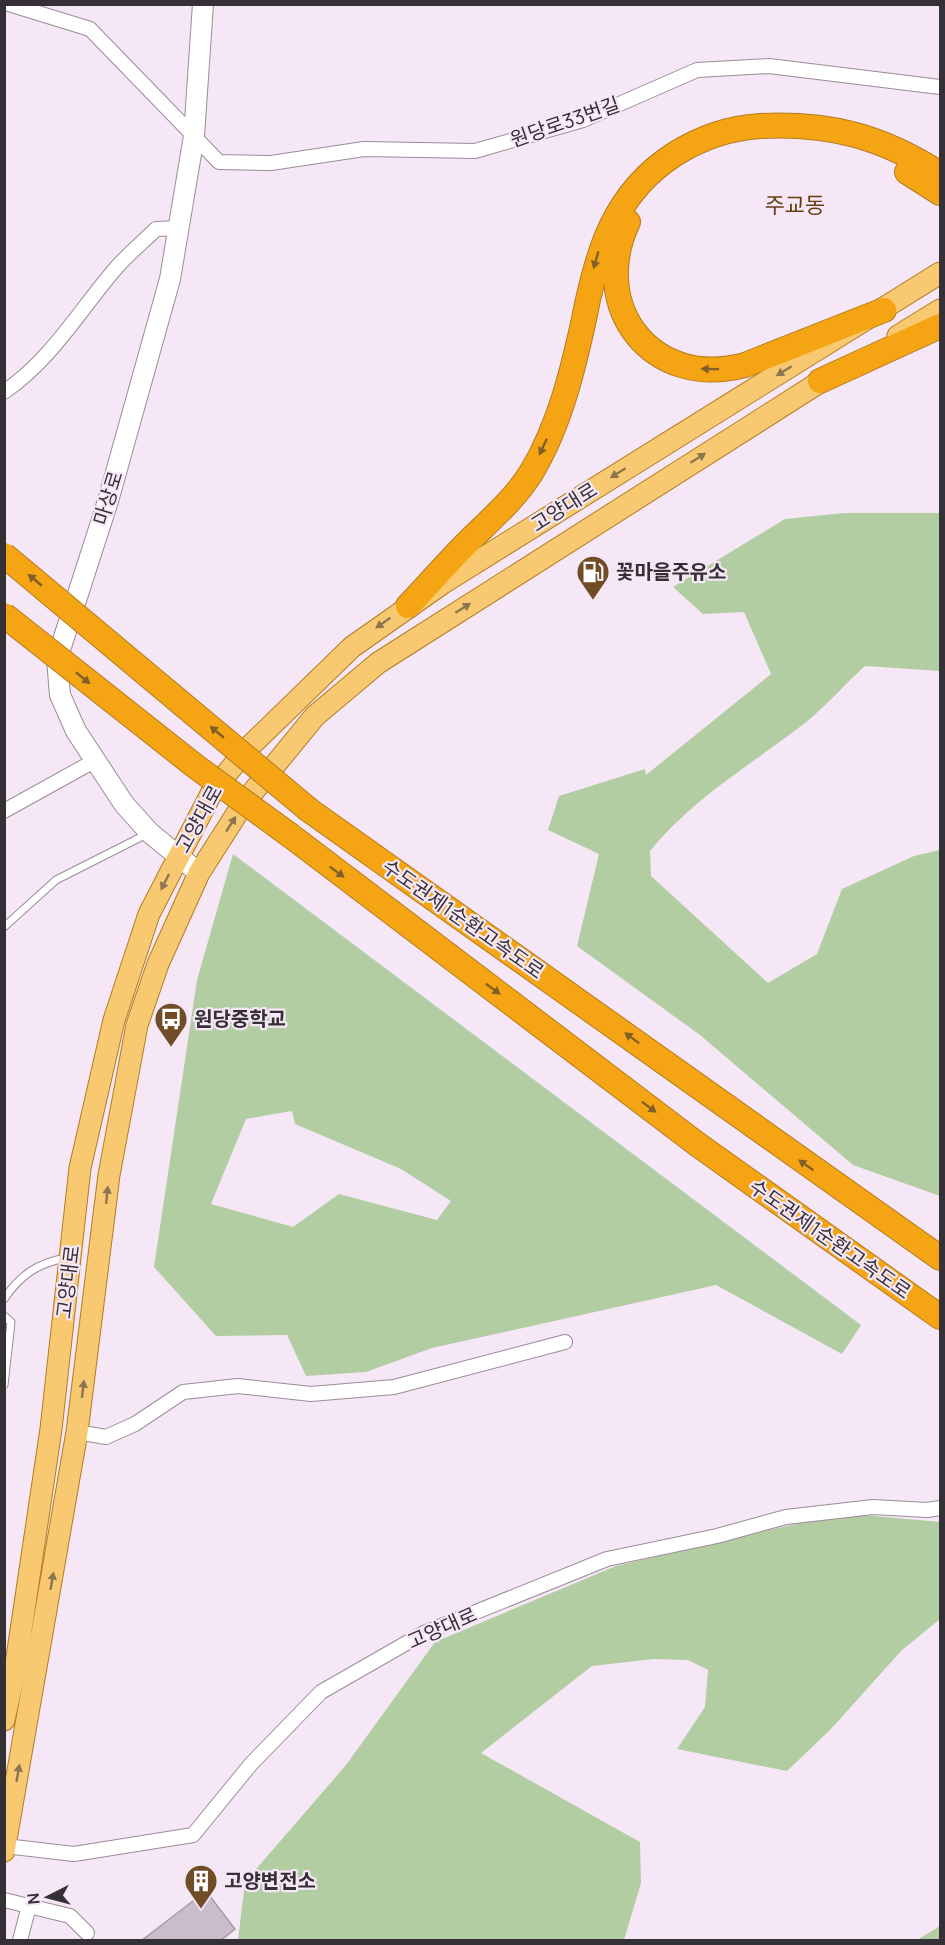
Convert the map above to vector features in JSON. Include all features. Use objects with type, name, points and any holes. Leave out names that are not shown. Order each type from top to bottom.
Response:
[{"type":"highway","points":[[408,606],[469,541],[503,509],[531,472],[564,397],[600,249],[626,198],[664,162],[704,138],[746,127],[825,127],[871,139],[926,171],[940,193]]},
{"type":"highway","points":[[884,310],[745,364],[727,369],[701,369],[684,366],[649,348],[628,324],[615,287],[618,244],[630,219],[644,199],[663,180],[703,156],[746,142],[775,140],[847,147],[926,171]]},
{"type":"highway","points":[[820,381],[940,326]]},
{"type":"highway","name":"수도권제1순환고속도로","points":[[4,555],[309,810],[940,1258]]},
{"type":"highway","name":"수도권제1순환고속도로","points":[[4,615],[151,731],[697,1144],[940,1317]]},
{"type":"highway","points":[[831,1182],[940,1239]]},
{"type":"main road","name":"고양대로","points":[[4,1720],[16,1664],[51,1429],[80,1168],[114,1020],[149,914],[213,790],[248,748],[352,647],[408,606],[940,273]]},
{"type":"main road","name":"고양대로","points":[[5,1849],[77,1432],[109,1175],[137,1025],[159,964],[199,873],[243,804],[315,716],[378,663],[820,381],[940,310]]},
{"type":"street","points":[[9,4],[90,29],[194,136]]},
{"type":"street","name":"마상로","points":[[199,873],[150,833],[124,804],[76,731],[60,695],[57,659],[114,478],[170,279],[194,136],[203,4]]},
{"type":"street","name":"원당로33번길","points":[[194,136],[219,162],[271,163],[364,149],[475,151],[583,120],[697,70],[769,66],[940,87]]},
{"type":"street","points":[[4,392],[24,378],[57,346],[116,268],[156,229],[179,228]]},
{"type":"street","points":[[4,811],[96,760]]},
{"type":"street","points":[[77,1432],[106,1437],[135,1424],[183,1392],[238,1386],[311,1394],[394,1387],[565,1342]]},
{"type":"street","name":"고양대로","points":[[5,1849],[74,1854],[193,1835],[251,1764],[321,1692],[424,1633],[608,1559],[717,1536],[786,1516],[873,1507],[927,1510],[940,1508]]},
{"type":"street","points":[[4,1900],[70,1916],[87,1933]]},
{"type":"street","points":[[20,1941],[29,1906]]},
{"type":"lane","points":[[4,927],[56,880],[150,833]]},
{"type":"lane","points":[[4,1299],[26,1274],[40,1264],[68,1258],[71,1252]]},
{"type":"lane","points":[[4,1316],[11,1322],[4,1385]]},
{"type":"green space","points":[[844,513],[940,513],[940,671],[865,666],[805,723],[724,782],[685,814],[650,851],[651,876],[768,983],[817,954],[842,889],[914,856],[940,850],[940,1196],[853,1165],[700,1035],[577,946],[599,854],[548,830],[559,796],[645,769],[646,775],[771,674],[744,612],[703,614],[673,587],[785,519]]},
{"type":"green space","points":[[233,854],[861,1325],[842,1354],[716,1285],[432,1348],[366,1372],[306,1376],[287,1335],[216,1336],[154,1267],[197,980]],"holes":[[[292,1111],[295,1124],[401,1169],[451,1201],[437,1220],[339,1194],[293,1227],[211,1204],[246,1119]]]},
{"type":"green space","points":[[842,1513],[940,1522],[940,1619],[901,1651],[831,1729],[787,1771],[677,1749],[705,1707],[708,1670],[688,1660],[654,1659],[592,1666],[481,1753],[640,1842],[641,1883],[624,1940],[238,1940],[245,1882],[346,1765],[435,1642],[616,1566]]},
{"type":"green space","points":[[940,1926],[940,1940],[917,1940]]},
{"type":"building","name":"고양변전소","points":[[206,1891],[235,1929],[220,1941],[141,1941]]},
{"type":"place","name":"꽃마을주유소","points":[[593,601]]},
{"type":"place","name":"원당중학교","points":[[171,1048]]},
{"type":"place","name":"고양변전소","points":[[201,1910]]},
{"type":"district","name":"주교동","points":[[795,205]]}]
